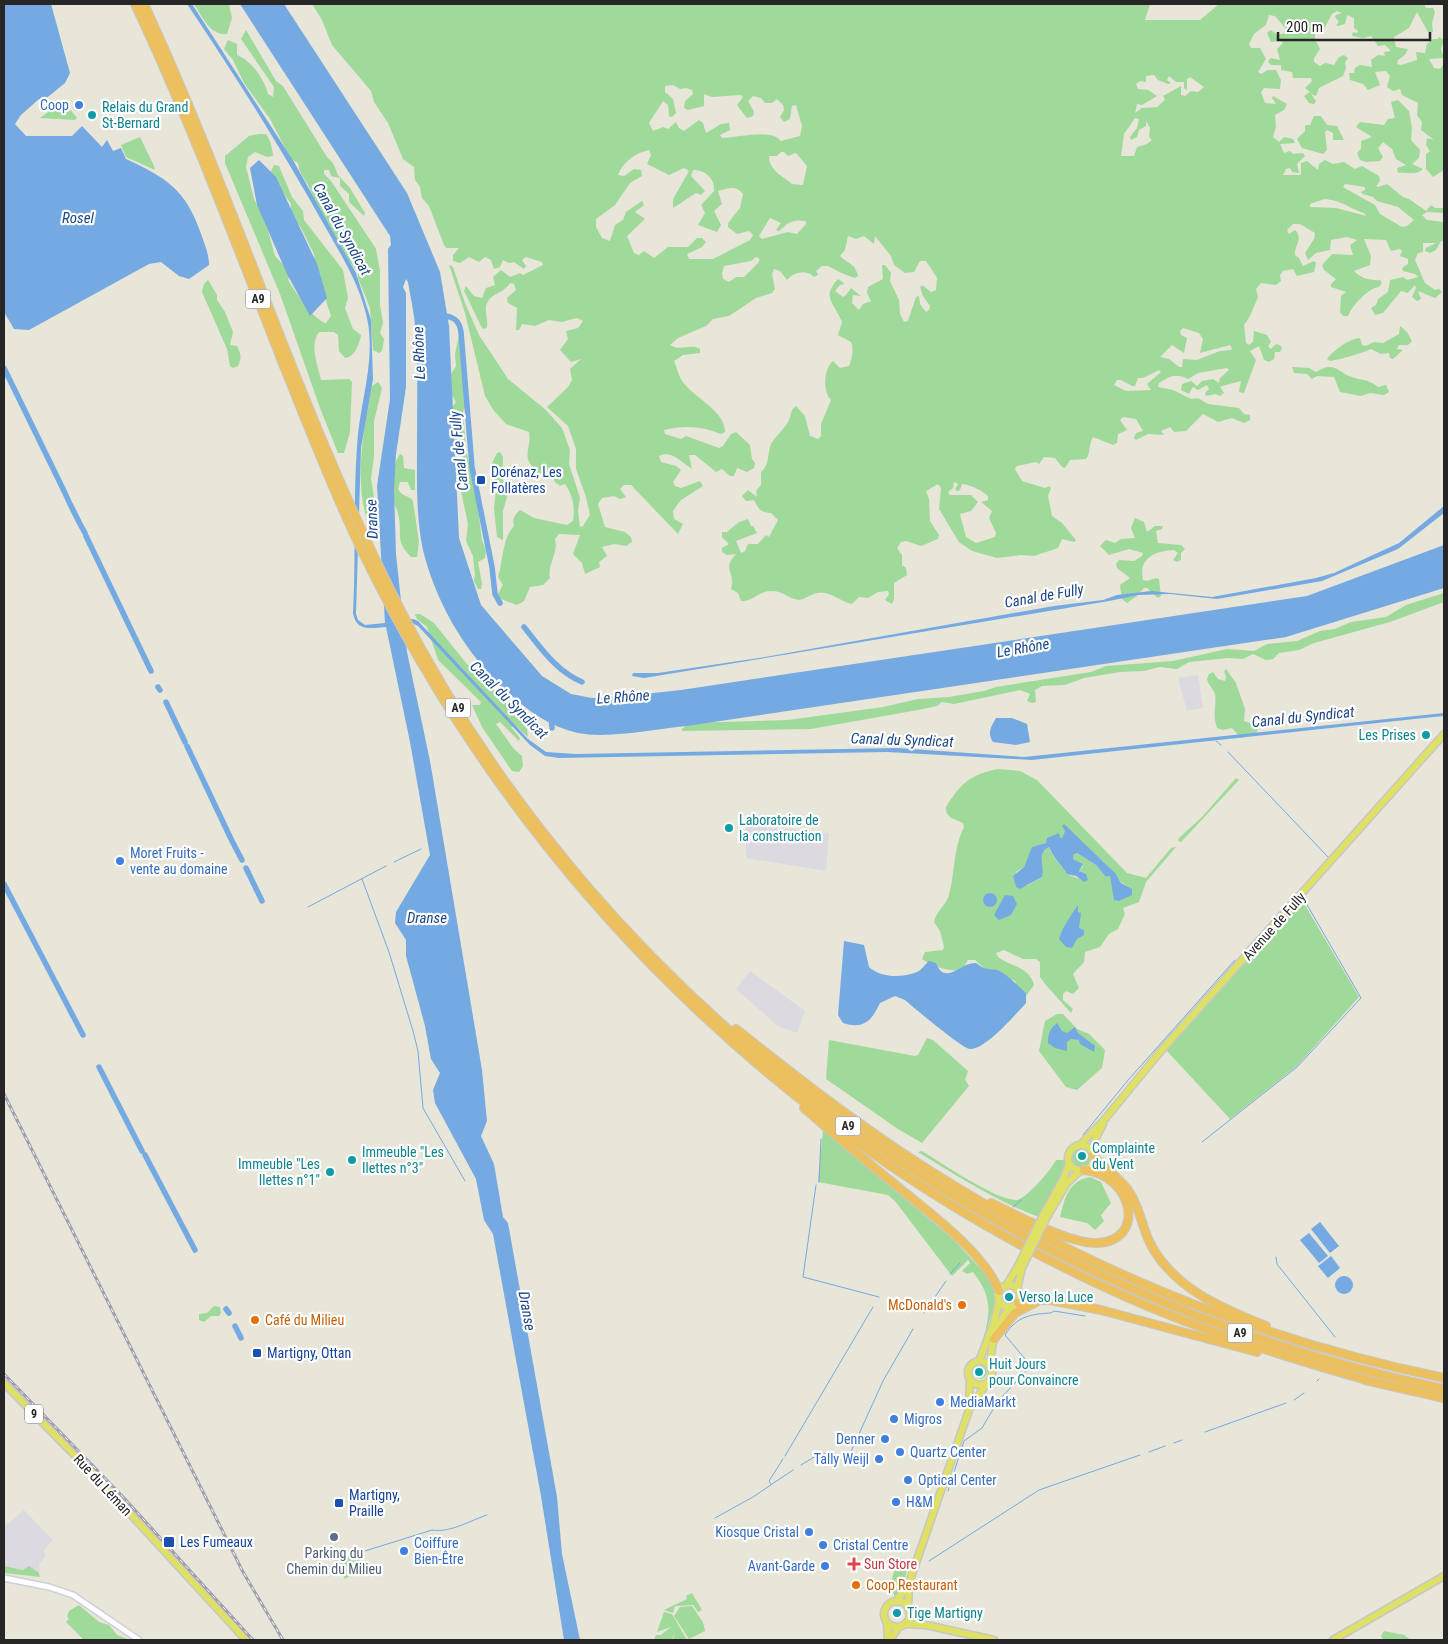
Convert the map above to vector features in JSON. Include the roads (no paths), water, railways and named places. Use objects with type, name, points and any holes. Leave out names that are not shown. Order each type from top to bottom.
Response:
[{"type":"highway","name":"A9","points":[[135,4],[184,117],[321,459],[362,552],[417,656],[488,767],[566,871],[637,951],[723,1034],[786,1088],[861,1145],[935,1196],[1025,1247],[1110,1290],[1194,1325],[1247,1344],[1370,1381],[1444,1398]]},
{"type":"highway","name":"A9","points":[[144,4],[189,103],[322,438],[370,549],[412,632],[463,716],[528,811],[603,903],[688,992],[768,1064],[842,1122],[934,1185],[1026,1238],[1127,1288],[1230,1329],[1336,1363],[1444,1389]]},
{"type":"highway","points":[[688,992],[835,1104],[924,1167],[1020,1224],[1134,1280],[1240,1322],[1334,1351],[1444,1378]]},
{"type":"highway","points":[[723,1034],[772,1081],[948,1230],[982,1263],[1003,1288]]},
{"type":"highway","points":[[1093,1154],[1103,1168],[1128,1189],[1152,1248],[1184,1285],[1205,1298],[1256,1322],[1334,1351]]},
{"type":"highway","points":[[924,1167],[1002,1208],[1052,1230],[1084,1242],[1106,1242],[1118,1235],[1125,1225],[1129,1214],[1127,1200],[1122,1191],[1111,1180],[1097,1172],[1082,1170]]},
{"type":"highway","points":[[994,1339],[1015,1313],[1040,1300]]},
{"type":"highway","points":[[1015,1305],[1040,1300],[1061,1301],[1370,1381]]},
{"type":"main road","name":"Avenue de Fully","points":[[1080,1145],[1105,1119],[1159,1053],[1444,734]]},
{"type":"main road","name":"Avenue de Fully","points":[[1093,1154],[1095,1140],[1105,1119]]},
{"type":"main road","points":[[896,1602],[909,1583],[968,1410],[969,1368],[979,1361],[994,1323],[1003,1288],[1020,1267],[1045,1216],[1064,1178],[1069,1163],[1069,1152],[1074,1146],[1088,1147],[1093,1154],[1092,1164],[1067,1183],[1045,1216]]},
{"type":"main road","points":[[1069,1163],[1074,1168],[1082,1170]]},
{"type":"main road","points":[[968,1410],[992,1377],[994,1339],[1001,1319],[1015,1305],[1020,1296],[1017,1288],[1020,1267]]},
{"type":"main road","points":[[1003,1288],[1017,1288]]},
{"type":"main road","points":[[999,1301],[1003,1306],[1015,1305]]},
{"type":"main road","points":[[979,1361],[986,1362],[991,1368]]},
{"type":"main road","points":[[970,1379],[977,1385],[987,1383]]},
{"type":"main road","name":"Rue du Léman","points":[[4,1383],[101,1482],[246,1640]]},
{"type":"main road","points":[[1333,1640],[1444,1576]]},
{"type":"main road","points":[[889,1640],[908,1620],[909,1583]]},
{"type":"main road","name":"Rue du Léman","points":[[200,1591],[241,1640]]},
{"type":"main road","points":[[889,1640],[887,1623],[884,1616],[885,1609],[889,1604],[903,1603],[908,1610],[926,1625]]},
{"type":"main road","points":[[887,1623],[892,1626],[926,1625],[994,1640]]},
{"type":"street","points":[[4,1578],[48,1586],[73,1596],[139,1640]]},
{"type":"water","name":"Rosel","points":[[4,4],[51,4],[70,73],[65,83],[44,100],[39,99],[21,115],[15,124],[26,136],[72,136],[82,126],[102,147],[107,140],[113,151],[121,148],[126,159],[163,179],[172,186],[188,205],[200,231],[209,265],[189,279],[179,276],[161,262],[149,264],[29,330],[14,329],[4,312]]},
{"type":"water","points":[[187,4],[192,4],[294,162],[356,273],[371,320],[373,379],[361,448],[356,614],[358,620],[365,625],[385,623],[377,486],[390,399],[388,249],[391,245],[390,236],[240,4],[284,4],[407,193],[440,272],[449,326],[459,538],[481,605],[542,676],[571,694],[592,698],[681,690],[1307,596],[1444,545],[1444,588],[1286,637],[687,726],[603,735],[590,735],[566,730],[533,713],[514,698],[483,667],[451,620],[428,568],[423,550],[418,512],[416,335],[412,302],[406,279],[403,287],[406,293],[406,387],[396,454],[394,489],[396,554],[403,620],[413,619],[418,621],[528,739],[546,752],[576,754],[897,748],[1024,757],[1444,713],[1444,716],[1032,760],[887,752],[559,758],[545,756],[530,745],[418,626],[412,623],[404,624],[407,652],[430,761],[482,1070],[487,1121],[481,1136],[494,1164],[503,1217],[508,1223],[557,1497],[562,1554],[580,1640],[564,1640],[541,1496],[493,1234],[484,1220],[476,1179],[435,1103],[433,1090],[440,1073],[431,1059],[425,1026],[406,956],[406,940],[395,923],[396,912],[430,855],[410,742],[386,627],[365,628],[357,623],[353,613],[358,431],[370,354],[370,339],[365,309],[350,271],[307,195],[257,112]]},
{"type":"water","points":[[259,160],[276,177],[317,264],[327,298],[310,316],[287,274],[257,205],[250,168]]},
{"type":"water","name":"Canal de Fully","points":[[1444,506],[1444,513],[1398,549],[1322,581],[1217,599],[1170,594],[1138,595],[644,678],[632,676],[633,673],[658,673],[765,657],[1054,606],[1103,600],[1117,595],[1151,591],[1212,597],[1316,578],[1334,573],[1399,543]]},
{"type":"water","points":[[996,718],[1012,718],[1027,724],[1030,742],[1016,745],[993,742],[990,733]]},
{"type":"water","points":[[1064,824],[1115,873],[1121,883],[1132,889],[1132,895],[1119,901],[1114,900],[1110,876],[1106,877],[1096,865],[1077,853],[1073,855],[1073,859],[1083,864],[1079,871],[1086,874],[1088,880],[1084,882],[1076,876],[1067,874],[1049,847],[1045,850],[1042,857],[1042,877],[1020,889],[1016,887],[1013,876],[1024,867],[1032,847],[1046,843],[1047,838],[1059,833],[1060,838],[1062,838],[1065,831],[1062,826]]},
{"type":"water","points":[[987,893],[993,893],[997,900],[993,907],[987,907],[983,903],[983,897]]},
{"type":"water","points":[[1005,895],[1013,896],[1017,904],[1011,915],[999,920],[994,915]]},
{"type":"water","points":[[1078,905],[1078,912],[1081,913],[1079,928],[1084,930],[1084,935],[1077,939],[1072,948],[1066,947],[1059,939],[1060,935]]},
{"type":"water","points":[[844,941],[864,945],[869,967],[886,975],[911,974],[919,971],[929,961],[936,963],[944,973],[949,973],[971,963],[976,963],[988,969],[998,970],[1008,976],[1026,993],[1026,1003],[992,1038],[976,1048],[970,1049],[948,1035],[905,1000],[895,996],[880,1003],[874,1014],[866,1022],[857,1025],[843,1023],[838,1015]]},
{"type":"water","points":[[1057,1023],[1062,1031],[1067,1033],[1075,1027],[1078,1033],[1095,1046],[1094,1052],[1080,1044],[1079,1040],[1071,1039],[1067,1042],[1067,1051],[1055,1048],[1048,1043],[1048,1036]]},
{"type":"water","points":[[1320,1222],[1339,1246],[1330,1253],[1311,1229]]},
{"type":"water","points":[[1309,1233],[1328,1256],[1319,1263],[1300,1240]]},
{"type":"water","points":[[1331,1256],[1340,1268],[1328,1278],[1318,1266]]},
{"type":"water","points":[[1344,1276],[1350,1279],[1353,1285],[1350,1291],[1344,1294],[1338,1291],[1335,1285],[1338,1279]]},
{"type":"waterway","name":"Canal de Fully","points":[[441,315],[455,319],[459,324],[461,332],[472,467],[492,567],[495,594],[500,603]]},
{"type":"waterway","points":[[4,368],[64,491]]},
{"type":"waterway","points":[[65,493],[69,502]]},
{"type":"waterway","points":[[70,504],[79,522]]},
{"type":"waterway","points":[[80,524],[85,533]]},
{"type":"waterway","points":[[86,536],[151,671]]},
{"type":"waterway","name":"Canal de Fully","points":[[524,627],[543,651],[564,672],[582,682]]},
{"type":"waterway","points":[[166,702],[185,742]]},
{"type":"waterway","name":"Canal du Syndicat","points":[[551,715],[552,728]]},
{"type":"waterway","points":[[1216,741],[1221,745]]},
{"type":"waterway","points":[[187,746],[231,839]]},
{"type":"waterway","points":[[1228,752],[1329,858],[1247,948]]},
{"type":"waterway","points":[[232,841],[242,860]]},
{"type":"waterway","points":[[394,862],[421,849]]},
{"type":"waterway","points":[[308,907],[386,866]]},
{"type":"waterway","points":[[246,868],[262,901]]},
{"type":"waterway","points":[[362,879],[389,952],[413,1031],[418,1051],[423,1108],[465,1181]]},
{"type":"waterway","points":[[4,884],[83,1035]]},
{"type":"waterway","points":[[1202,1142],[1297,1067],[1361,998],[1306,903]]},
{"type":"waterway","points":[[1083,1135],[1129,1079],[1235,960]]},
{"type":"waterway","points":[[99,1067],[142,1151]]},
{"type":"waterway","points":[[819,1182],[821,1139]]},
{"type":"waterway","points":[[145,1155],[195,1250]]},
{"type":"waterway","points":[[816,1185],[803,1277],[879,1297]]},
{"type":"waterway","points":[[1013,1207],[1021,1200]]},
{"type":"waterway","points":[[1276,1257],[1277,1264],[1335,1337]]},
{"type":"waterway","points":[[950,1274],[960,1263]]},
{"type":"waterway","points":[[924,1313],[946,1281]]},
{"type":"waterway","points":[[785,1456],[873,1307]]},
{"type":"waterway","points":[[226,1309],[229,1313]]},
{"type":"waterway","points":[[948,1491],[964,1441],[982,1428],[998,1401],[1031,1366],[1005,1335],[1020,1320],[1037,1314],[1054,1311],[1085,1316]]},
{"type":"waterway","points":[[235,1326],[241,1338]]},
{"type":"waterway","points":[[801,1465],[821,1453],[849,1456],[883,1381],[913,1329]]},
{"type":"waterway","points":[[1294,1400],[1304,1393]]},
{"type":"waterway","points":[[1205,1432],[1286,1403]]},
{"type":"waterway","points":[[1174,1443],[1182,1440]]},
{"type":"waterway","points":[[1149,1452],[1165,1446]]},
{"type":"waterway","points":[[929,1561],[1039,1490],[1140,1455]]},
{"type":"waterway","points":[[771,1484],[769,1481],[783,1459]]},
{"type":"waterway","points":[[715,1518],[753,1497],[793,1470]]},
{"type":"waterway","points":[[365,1551],[432,1530],[454,1528],[487,1515]]},
{"type":"railway","points":[[4,1094],[243,1572],[283,1640]]},
{"type":"railway","points":[[4,1374],[124,1498],[253,1640]]},
{"type":"place","name":"Coop","points":[[79,105]]},
{"type":"place","name":"Relais du Grand St-Bernard","points":[[92,115]]},
{"type":"place","name":"Dorénaz, Les Follatères","points":[[481,480]]},
{"type":"place","name":"Les Prises","points":[[1426,735]]},
{"type":"place","name":"Laboratoire de la construction","points":[[729,828]]},
{"type":"place","name":"Moret Fruits - vente au domaine","points":[[120,861]]},
{"type":"place","name":"Complainte du Vent","points":[[1082,1156]]},
{"type":"place","name":"Immeuble \"Les Ilettes n°3\"","points":[[352,1160]]},
{"type":"place","name":"Immeuble \"Les Ilettes n°1\"","points":[[330,1172]]},
{"type":"place","name":"Verso la Luce","points":[[1009,1297]]},
{"type":"place","name":"McDonald's","points":[[962,1305]]},
{"type":"place","name":"Café du Milieu","points":[[255,1320]]},
{"type":"place","name":"Martigny, Ottan","points":[[257,1353]]},
{"type":"place","name":"Huit Jours pour Convaincre","points":[[979,1372]]},
{"type":"place","name":"MediaMarkt","points":[[940,1402]]},
{"type":"place","name":"Migros","points":[[894,1419]]},
{"type":"place","name":"Denner","points":[[885,1439]]},
{"type":"place","name":"Quartz Center","points":[[900,1452]]},
{"type":"place","name":"Tally Weijl","points":[[879,1459]]},
{"type":"place","name":"Optical Center","points":[[908,1480]]},
{"type":"place","name":"H&M","points":[[896,1502]]},
{"type":"place","name":"Martigny, Praille","points":[[339,1503]]},
{"type":"place","name":"Kiosque Cristal","points":[[809,1532]]},
{"type":"place","name":"Parking du Chemin du Milieu","points":[[334,1537]]},
{"type":"place","name":"Les Fumeaux","points":[[169,1542]]},
{"type":"place","name":"Cristal Centre","points":[[823,1545]]},
{"type":"place","name":"Coiffure Bien-Être","points":[[404,1551]]},
{"type":"place","name":"Sun Store","points":[[854,1564]]},
{"type":"place","name":"Avant-Garde","points":[[825,1566]]},
{"type":"place","name":"Coop Restaurant","points":[[856,1585]]},
{"type":"place","name":"Tige Martigny","points":[[897,1613]]},
{"type":"water label","name":"Le Rhône","points":[[419,353]]},
{"type":"water label","name":"Dranse","points":[[372,519]]},
{"type":"water label","name":"Le Rhône","points":[[1023,648]]},
{"type":"water label","name":"Le Rhône","points":[[623,697]]},
{"type":"water label","name":"Dranse","points":[[427,918]]},
{"type":"water label","name":"Dranse","points":[[527,1311]]}]
